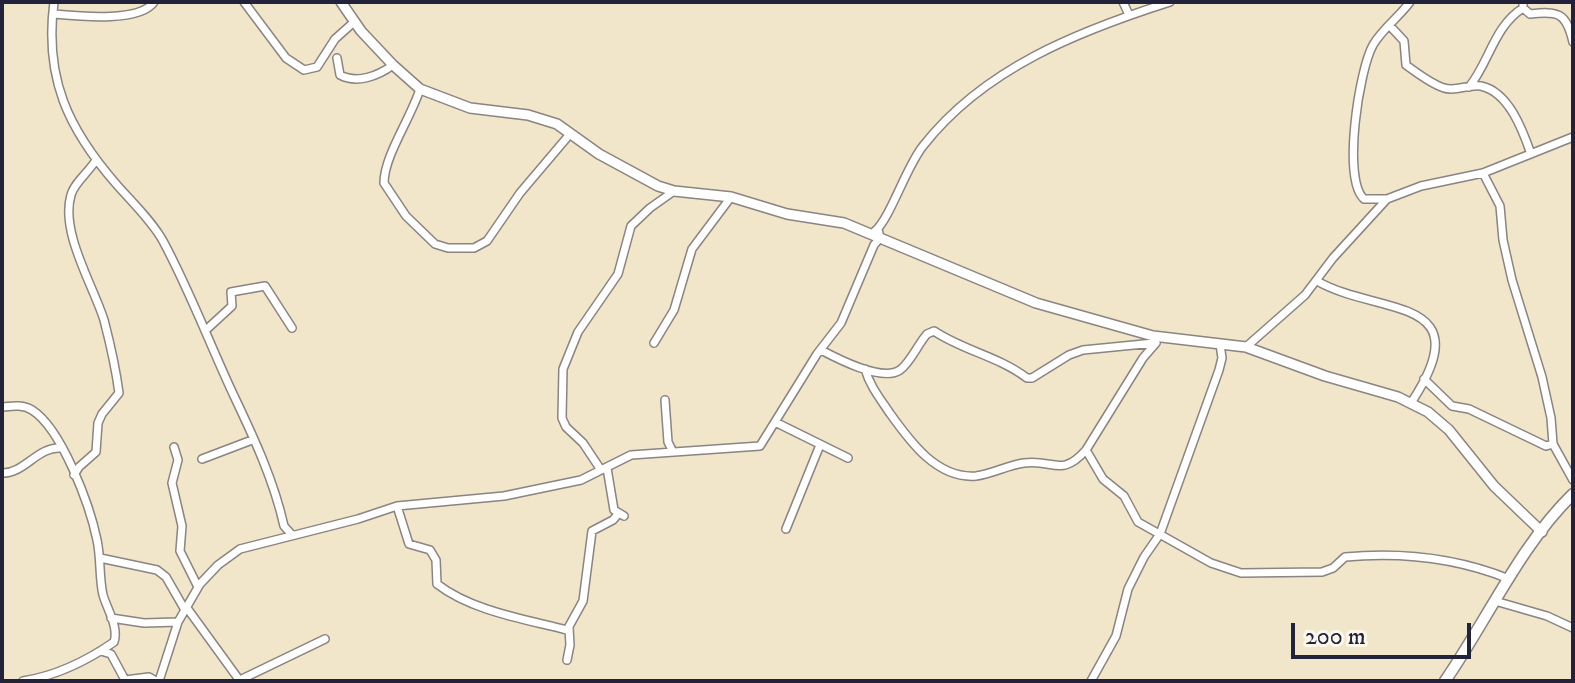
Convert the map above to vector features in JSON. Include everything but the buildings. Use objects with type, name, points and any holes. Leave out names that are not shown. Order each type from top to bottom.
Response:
[{"type":"main road","points":[[1445,681],[1509,579],[1573,494]]},
{"type":"street","points":[[54,2],[53,61],[62,102],[84,144],[163,241],[207,329],[263,461],[284,526],[292,535]]},
{"type":"street","points":[[53,14],[96,17],[130,14],[150,8],[154,2]]},
{"type":"street","points":[[244,2],[286,58],[304,70],[317,67],[335,39],[354,22]]},
{"type":"street","points":[[341,2],[354,22],[393,65],[420,89],[470,108],[544,119],[646,181],[674,191],[731,197],[787,214],[844,223],[1036,303],[1153,336],[1246,347],[1276,360],[1411,403],[1428,412],[1449,430],[1494,486],[1542,532]]},
{"type":"street","points":[[1123,2],[1129,15]]},
{"type":"street","points":[[101,651],[111,654],[125,680],[149,677],[157,681],[178,622],[198,587],[234,553],[276,539],[397,506],[504,496],[581,480],[631,455],[755,448],[763,444],[793,393],[841,323],[876,234],[908,167],[938,127],[964,102],[1033,57],[1077,35],[1170,2]]},
{"type":"street","points":[[1410,2],[1375,42],[1366,61],[1360,89],[1353,167],[1359,195],[1372,200],[1387,199],[1421,186],[1483,173],[1573,137]]},
{"type":"street","points":[[1469,87],[1479,75],[1499,33],[1523,5],[1530,14],[1548,12],[1565,18],[1573,42]]},
{"type":"street","points":[[1390,26],[1404,41],[1406,65],[1443,88],[1481,86],[1505,102],[1531,154]]},
{"type":"street","points":[[337,58],[340,75],[347,79],[371,77],[393,65]]},
{"type":"street","points":[[420,89],[413,111],[385,169],[384,183],[415,227],[440,246],[474,248],[487,241],[520,193],[570,134]]},
{"type":"street","points":[[74,475],[96,452],[98,423],[119,393],[104,322],[90,281],[76,253],[69,203],[72,191],[96,160]]},
{"type":"street","points":[[1483,173],[1500,206],[1503,240],[1542,377],[1553,444],[1573,480]]},
{"type":"street","points":[[567,660],[569,628],[583,601],[592,531],[622,514],[614,510],[604,469],[566,427],[562,418],[563,369],[578,332],[618,274],[631,226],[674,191]]},
{"type":"street","points":[[654,343],[674,310],[692,249],[731,197]]},
{"type":"street","points":[[1246,347],[1317,281],[1333,258],[1387,199]]},
{"type":"street","points":[[1317,281],[1339,293],[1410,310],[1429,325],[1436,339],[1424,379],[1411,403]]},
{"type":"street","points":[[207,329],[232,306],[231,292],[260,286],[265,286],[292,328]]},
{"type":"street","points":[[821,350],[881,374],[901,369],[927,334],[934,331],[964,348],[995,358],[1027,378],[1083,350],[1156,343],[1169,337]]},
{"type":"street","points":[[865,369],[877,397],[914,447],[940,466],[959,474],[976,476],[1026,463],[1065,467],[1075,462],[1156,343]]},
{"type":"street","points":[[1091,681],[1116,636],[1128,589],[1160,534],[1219,370],[1222,358],[1220,344]]},
{"type":"street","points":[[1424,379],[1452,406],[1469,409],[1546,446],[1553,444]]},
{"type":"street","points":[[2,396],[4,407],[30,408],[61,448],[74,475],[89,507],[100,558],[102,589],[116,638],[101,651],[51,674],[23,681]]},
{"type":"street","points":[[665,400],[668,442],[673,452]]},
{"type":"street","points":[[777,423],[848,458]]},
{"type":"street","points":[[202,459],[252,440]]},
{"type":"street","points":[[786,529],[820,445]]},
{"type":"street","points":[[174,447],[178,460],[172,483],[182,526],[180,551],[198,587]]},
{"type":"street","points":[[2,473],[14,471],[49,449],[61,448]]},
{"type":"street","points":[[1086,450],[1103,479],[1124,496],[1138,522],[1211,563],[1241,573],[1322,572],[1333,568],[1345,557],[1405,556],[1448,560],[1509,579]]},
{"type":"street","points":[[397,506],[409,544],[430,550],[436,560],[437,584],[447,592],[527,620],[569,628]]},
{"type":"street","points":[[276,539],[284,526]]},
{"type":"street","points":[[100,558],[157,570],[166,577],[186,609],[240,680],[325,639]]},
{"type":"street","points":[[1495,601],[1547,616],[1573,628]]},
{"type":"street","points":[[111,618],[144,623],[178,622]]}]
